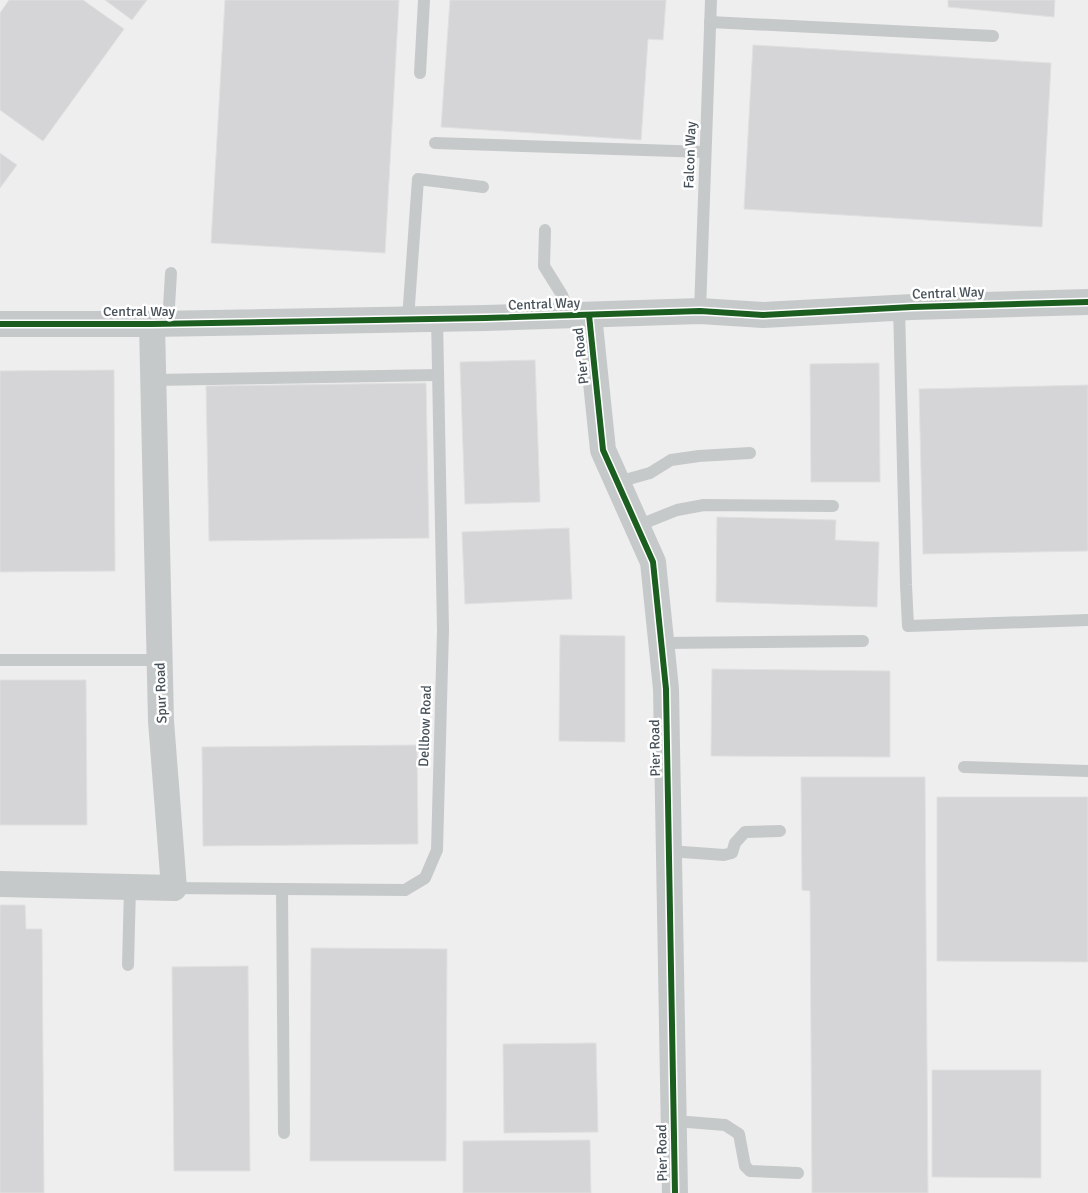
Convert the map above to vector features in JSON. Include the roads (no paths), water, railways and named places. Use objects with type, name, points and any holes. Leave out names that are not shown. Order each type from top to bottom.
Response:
[{"type":"street","name":"Central Way","points":[[0,324],[160,324],[700,311],[763,315],[899,307],[1088,302]]},
{"type":"street","name":"Pier Road","points":[[580,315],[603,450],[653,562],[662,644],[666,688],[675,1193]]},
{"type":"street","name":"Spur Road","points":[[160,324],[153,380],[159,660],[161,721],[174,888]]},
{"type":"street","points":[[0,884],[174,888]]},
{"type":"lane","points":[[420,73],[424,0]]},
{"type":"lane","name":"Falcon Way","points":[[700,311],[711,0]]},
{"type":"lane","points":[[710,22],[993,36]]},
{"type":"lane","points":[[435,143],[705,152]]},
{"type":"lane","points":[[408,319],[418,179],[483,187]]},
{"type":"lane","points":[[545,230],[544,266],[562,295],[580,315]]},
{"type":"lane","points":[[160,324],[171,273]]},
{"type":"lane","points":[[899,307],[908,626],[1088,620]]},
{"type":"lane","name":"Dellbow Road","points":[[174,888],[406,890],[425,878],[437,850],[443,630],[438,318]]},
{"type":"lane","points":[[153,380],[438,375]]},
{"type":"lane","points":[[618,482],[650,473],[670,460],[750,453]]},
{"type":"lane","points":[[637,526],[677,510],[704,505],[833,506]]},
{"type":"lane","points":[[662,644],[863,641]]},
{"type":"lane","points":[[0,660],[159,660]]},
{"type":"lane","points":[[964,767],[1088,771]]},
{"type":"lane","points":[[669,852],[724,855],[732,853],[735,843],[745,832],[780,831]]},
{"type":"lane","points":[[128,965],[130,887]]},
{"type":"lane","points":[[282,889],[284,1133]]},
{"type":"lane","points":[[675,1121],[726,1125],[740,1134],[745,1166],[750,1171],[798,1173]]}]
